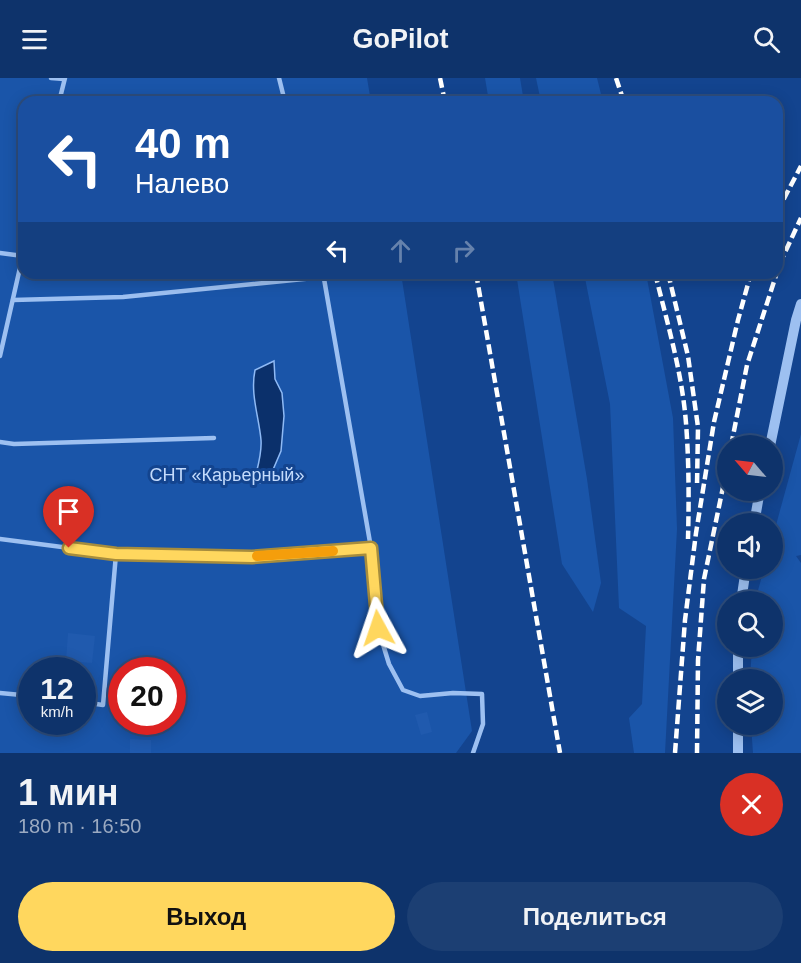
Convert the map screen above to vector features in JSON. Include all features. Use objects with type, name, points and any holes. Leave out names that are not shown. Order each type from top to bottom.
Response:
[{"type":"street","points":[[772,435],[801,304]]},
{"type":"street","points":[[738,735],[738,753]]},
{"type":"lane","points":[[51,78],[64,79],[60,96]]},
{"type":"lane","points":[[279,78],[284,96]]},
{"type":"lane","points":[[0,253],[18,253]]},
{"type":"lane","points":[[0,356],[18,276]]},
{"type":"lane","points":[[13,300],[123,297],[287,279]]},
{"type":"lane","points":[[325,279],[371,548],[378,628],[389,664],[403,690],[420,696],[453,693],[482,694],[483,724],[473,753]]},
{"type":"lane","points":[[0,442],[14,444],[214,438]]},
{"type":"lane","points":[[0,539],[116,554],[252,557],[371,548]]},
{"type":"lane","points":[[96,704],[103,705],[116,554]]},
{"type":"lane","points":[[0,693],[18,695]]},
{"type":"green space","name":"СНТ «Карьерный»","points":[[0,78],[367,78],[370,96],[18,96],[18,279],[402,279],[472,731],[456,753],[0,753]]},
{"type":"green space","points":[[485,78],[520,78],[523,96],[488,96]]},
{"type":"green space","points":[[536,78],[597,78],[602,96],[540,96]]},
{"type":"green space","points":[[517,279],[553,279],[587,479],[601,583],[593,612],[562,564]]},
{"type":"green space","points":[[585,279],[647,279],[673,418],[677,529],[665,753],[634,753],[629,718],[642,704],[646,626],[619,608],[610,404]]},
{"type":"green space","points":[[801,434],[801,555],[796,556],[801,563],[801,753],[753,753],[752,735],[783,735],[783,669],[751,669],[751,657],[783,657],[783,591],[758,591],[761,579],[783,579],[783,513],[779,513]]},
{"type":"shaded area","points":[[274,361],[275,379],[282,393],[284,416],[281,451],[272,472],[260,483],[255,478],[261,445],[254,397],[255,370]]},
{"type":"building","points":[[68,633],[95,636],[93,657],[66,657]]},
{"type":"building","points":[[427,712],[432,732],[421,735],[415,715]]},
{"type":"building","points":[[130,739],[151,740],[151,753],[130,753]]},
{"type":"railway","points":[[440,78],[444,96]]},
{"type":"railway","points":[[616,78],[622,96]]},
{"type":"railway","points":[[783,200],[801,166]]},
{"type":"railway","points":[[783,257],[801,218]]},
{"type":"railway","points":[[477,279],[560,753]]},
{"type":"railway","points":[[657,279],[674,347],[684,404],[689,496],[688,539]]},
{"type":"railway","points":[[669,279],[688,356],[698,427],[697,485]]},
{"type":"railway","points":[[675,753],[685,620],[696,533],[714,422],[749,279]]},
{"type":"railway","points":[[733,435],[747,365],[775,279]]},
{"type":"railway","points":[[697,753],[698,660],[704,579],[720,501]]},
{"type":"slow traffic","points":[[257,556],[333,551]]},
{"type":"route","points":[[69,548],[116,554],[252,557],[371,548],[378,628]]}]
